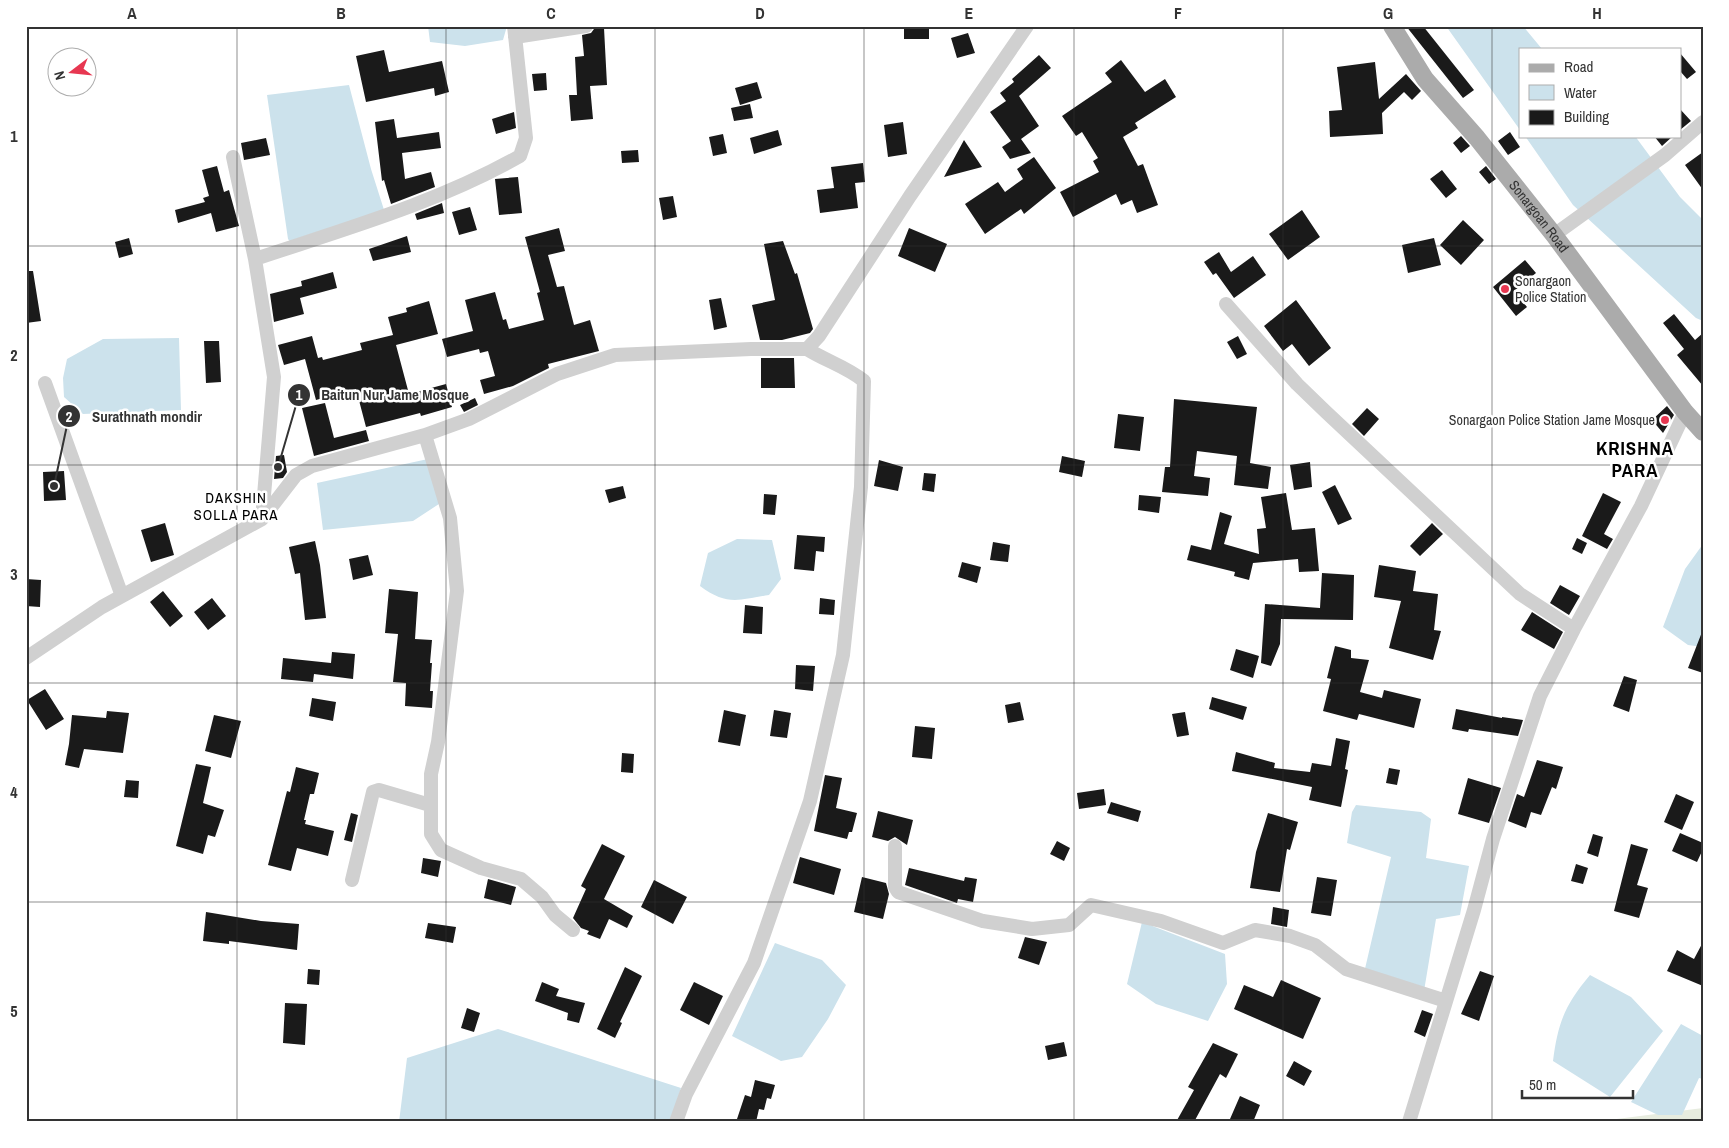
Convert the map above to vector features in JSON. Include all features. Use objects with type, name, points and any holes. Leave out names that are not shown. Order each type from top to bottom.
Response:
[{"type":"main road","name":"Sonargoan Road","points":[[1392,26],[1425,80],[1561,230],[1685,412],[1703,432]]},
{"type":"street","points":[[254,259],[403,210],[486,175],[520,156],[526,138],[515,32],[586,26]]},
{"type":"street","points":[[807,349],[819,336],[910,196],[1022,30]]},
{"type":"street","points":[[1561,230],[1665,155],[1703,122]]},
{"type":"street","points":[[233,157],[254,259],[274,376],[262,519]]},
{"type":"street","points":[[1226,304],[1297,384],[1520,594],[1574,629]]},
{"type":"street","points":[[26,658],[102,607],[262,519],[296,474],[312,466],[425,435],[469,419],[556,374],[615,355],[750,349],[807,349],[828,362],[850,369],[864,381],[862,487],[843,655],[810,801],[754,963],[686,1094],[676,1122]]},
{"type":"street","points":[[45,383],[122,596]]},
{"type":"street","points":[[1409,1122],[1493,839],[1540,696],[1641,506],[1685,412]]},
{"type":"street","points":[[425,435],[450,518],[458,591],[438,742],[430,774],[431,834],[441,850],[481,868],[521,879],[542,898],[555,915],[573,930]]},
{"type":"street","points":[[352,880],[373,792],[379,790],[430,805]]},
{"type":"street","points":[[895,846],[895,887],[898,892],[983,921],[1032,929],[1069,924],[1091,905],[1161,921],[1223,943],[1255,930],[1290,936],[1315,945],[1346,970],[1446,1001]]},
{"type":"shaded area","points":[[1703,1108],[1703,1122],[1593,1122]]},
{"type":"water","points":[[428,26],[507,26],[503,40],[465,46],[430,42]]},
{"type":"water","points":[[1446,26],[1523,26],[1541,48],[1519,48],[1519,129]]},
{"type":"water","points":[[349,85],[371,169],[385,213],[292,244],[288,239],[267,95]]},
{"type":"water","points":[[1526,138],[1636,138],[1680,197],[1703,220],[1703,321],[1696,318],[1573,205]]},
{"type":"water","points":[[179,338],[181,410],[83,414],[64,397],[63,378],[67,359],[103,339]]},
{"type":"water","points":[[428,459],[442,502],[413,521],[323,530],[317,483]]},
{"type":"water","points":[[737,539],[772,540],[781,579],[769,595],[733,600],[718,597],[700,586],[708,553]]},
{"type":"water","points":[[1703,544],[1703,647],[1688,645],[1663,627],[1685,569]]},
{"type":"water","points":[[1356,805],[1421,812],[1431,819],[1426,858],[1469,866],[1460,915],[1436,919],[1424,991],[1364,973],[1391,857],[1347,843],[1352,812]]},
{"type":"water","points":[[1142,922],[1225,954],[1227,984],[1208,1021],[1156,1004],[1127,984]]},
{"type":"water","points":[[775,943],[822,960],[846,985],[828,1019],[802,1057],[781,1061],[732,1036]]},
{"type":"water","points":[[1590,975],[1631,997],[1663,1031],[1610,1097],[1553,1061],[1557,1035],[1564,1015],[1574,996]]},
{"type":"water","points":[[1681,1024],[1703,1036],[1703,1079],[1699,1078],[1682,1115],[1658,1115],[1631,1102]]},
{"type":"water","points":[[498,1029],[681,1088],[670,1122],[399,1122],[407,1058]]},
{"type":"building","points":[[904,26],[929,26],[929,39],[904,39]]},
{"type":"building","points":[[1406,26],[1423,26],[1474,90],[1463,98]]},
{"type":"building","points":[[604,28],[607,85],[590,86],[593,119],[571,121],[569,95],[577,95],[575,57],[584,56],[582,35],[591,33],[594,29]]},
{"type":"building","points":[[968,33],[975,53],[957,58],[951,38]]},
{"type":"building","points":[[384,50],[389,72],[442,61],[449,92],[435,96],[434,88],[366,102],[356,56]]},
{"type":"building","points":[[1039,55],[1051,68],[1019,96],[1039,126],[1021,139],[1031,153],[1010,159],[1002,147],[1011,141],[990,112],[1006,101],[1000,93],[1014,82],[1012,79]]},
{"type":"building","points":[[1682,55],[1696,72],[1687,79],[1682,73]]},
{"type":"building","points":[[1121,60],[1145,92],[1165,79],[1176,97],[1135,123],[1138,128],[1123,137],[1138,166],[1143,164],[1158,205],[1137,213],[1132,200],[1121,205],[1116,194],[1073,217],[1060,192],[1099,172],[1093,161],[1098,158],[1082,132],[1076,136],[1062,116],[1112,82],[1105,73]]},
{"type":"building","points":[[1375,62],[1379,99],[1406,74],[1421,91],[1412,100],[1404,92],[1382,113],[1383,134],[1330,137],[1329,111],[1342,110],[1337,67]]},
{"type":"building","points":[[546,73],[547,90],[534,91],[532,74]]},
{"type":"building","points":[[757,82],[762,98],[740,105],[735,88]]},
{"type":"building","points":[[750,104],[753,118],[734,121],[731,108]]},
{"type":"building","points":[[1682,111],[1691,121],[1682,128]]},
{"type":"building","points":[[514,112],[516,128],[496,134],[492,119]]},
{"type":"building","points":[[394,119],[397,138],[439,132],[441,148],[402,153],[405,179],[431,172],[435,187],[391,204],[384,180],[382,181],[375,122]]},
{"type":"building","points":[[903,122],[907,154],[888,157],[884,125]]},
{"type":"building","points":[[778,130],[782,145],[754,154],[750,138]]},
{"type":"building","points":[[1510,132],[1520,147],[1508,155],[1498,141]]},
{"type":"building","points":[[723,134],[727,153],[713,156],[709,137]]},
{"type":"building","points":[[1461,136],[1470,146],[1461,153],[1453,143]]},
{"type":"building","points":[[266,138],[270,155],[244,160],[241,143]]},
{"type":"building","points":[[1656,138],[1671,138],[1662,146]]},
{"type":"building","points":[[964,140],[982,167],[944,177]]},
{"type":"building","points":[[638,150],[639,162],[622,163],[621,151]]},
{"type":"building","points":[[1703,152],[1703,190],[1685,165]]},
{"type":"building","points":[[1034,157],[1056,188],[1024,214],[1021,209],[985,234],[965,204],[998,182],[1005,192],[1023,179],[1017,169]]},
{"type":"building","points":[[863,163],[865,182],[855,183],[858,208],[820,213],[817,190],[834,188],[831,167]]},
{"type":"building","points":[[217,166],[224,192],[229,190],[239,226],[216,232],[211,213],[178,223],[175,210],[205,202],[203,198],[209,196],[202,170]]},
{"type":"building","points":[[1486,166],[1496,179],[1489,184],[1479,172]]},
{"type":"building","points":[[1442,170],[1457,189],[1446,198],[1430,179]]},
{"type":"building","points":[[518,177],[522,213],[499,215],[495,179]]},
{"type":"building","points":[[673,196],[677,217],[663,220],[659,198]]},
{"type":"building","points":[[442,203],[444,213],[417,220],[415,214]]},
{"type":"building","points":[[470,207],[477,230],[459,235],[452,212]]},
{"type":"building","points":[[1302,210],[1320,237],[1288,260],[1269,234]]},
{"type":"building","points":[[1463,220],[1484,240],[1461,265],[1440,245]]},
{"type":"building","points":[[559,228],[565,251],[548,255],[557,287],[564,286],[574,325],[590,320],[599,351],[548,364],[549,368],[513,386],[484,394],[480,380],[495,376],[488,351],[480,353],[479,349],[447,357],[442,339],[473,331],[465,300],[495,292],[503,320],[506,319],[509,329],[544,320],[537,293],[540,292],[525,237]]},
{"type":"building","points":[[909,228],[947,244],[935,272],[898,256]]},
{"type":"building","points":[[407,236],[411,252],[373,261],[369,249]]},
{"type":"building","points":[[129,238],[133,254],[119,258],[115,242]]},
{"type":"building","points":[[1434,238],[1441,265],[1408,273],[1402,245]]},
{"type":"building","points":[[783,241],[795,274],[797,273],[813,329],[810,333],[782,340],[760,340],[752,305],[775,300],[764,244]]},
{"type":"building","points":[[1219,252],[1231,272],[1253,256],[1266,275],[1234,298],[1216,273],[1213,275],[1204,262]]},
{"type":"building","name":"Sonargaon Police Station","points":[[1525,260],[1536,273],[1514,291],[1527,307],[1516,316],[1493,287]]},
{"type":"building","points":[[26,271],[33,271],[41,321],[26,323]]},
{"type":"building","points":[[333,272],[337,288],[300,298],[304,314],[274,322],[270,294],[302,286],[301,281]]},
{"type":"building","points":[[721,298],[727,327],[714,330],[709,300]]},
{"type":"building","points":[[1296,300],[1331,348],[1309,366],[1292,344],[1283,351],[1264,326]]},
{"type":"building","points":[[429,301],[438,334],[396,345],[409,394],[446,384],[452,407],[421,416],[420,413],[366,427],[356,389],[316,400],[305,359],[284,365],[278,345],[312,336],[318,358],[322,357],[323,360],[362,350],[360,343],[393,335],[388,317],[407,312],[406,308]]},
{"type":"building","points":[[1674,314],[1695,340],[1703,333],[1703,386],[1677,355],[1684,349],[1663,323]]},
{"type":"building","points":[[1238,336],[1247,354],[1237,359],[1227,342]]},
{"type":"building","points":[[204,341],[219,341],[221,382],[206,383]]},
{"type":"building","points":[[761,358],[794,358],[795,388],[761,388]]},
{"type":"building","points":[[475,398],[478,405],[464,412],[460,405]]},
{"type":"building","points":[[1174,399],[1257,407],[1250,463],[1271,467],[1268,489],[1234,485],[1237,456],[1197,451],[1194,476],[1210,478],[1208,496],[1162,492],[1165,467],[1170,467]]},
{"type":"building","points":[[325,403],[334,438],[366,430],[369,441],[314,456],[302,408]]},
{"type":"building","name":"Sonargaon Police Station Jame Mosque","points":[[1667,406],[1674,415],[1663,433],[1652,420]]},
{"type":"building","points":[[1367,408],[1379,419],[1364,436],[1352,424]]},
{"type":"building","points":[[1118,414],[1144,417],[1140,451],[1114,448]]},
{"type":"building","points":[[284,455],[287,472],[283,478],[274,479],[276,456]]},
{"type":"building","points":[[1062,456],[1085,461],[1082,477],[1059,472]]},
{"type":"building","points":[[879,460],[903,467],[898,491],[874,486]]},
{"type":"building","points":[[1310,462],[1312,487],[1294,490],[1290,465]]},
{"type":"building","points":[[64,471],[66,500],[44,501],[43,472]]},
{"type":"building","points":[[924,473],[936,474],[934,492],[922,490]]},
{"type":"building","points":[[1335,485],[1352,519],[1338,525],[1322,492]]},
{"type":"building","points":[[623,486],[626,498],[609,503],[605,490]]},
{"type":"building","points":[[1286,493],[1292,530],[1315,528],[1319,571],[1299,572],[1298,559],[1253,563],[1249,580],[1234,576],[1235,572],[1187,560],[1191,545],[1211,550],[1220,512],[1232,516],[1224,544],[1259,554],[1257,529],[1266,528],[1261,497]]},
{"type":"building","points":[[1603,493],[1621,502],[1604,534],[1613,539],[1607,549],[1582,536]]},
{"type":"building","points":[[764,494],[777,495],[775,515],[763,514]]},
{"type":"building","points":[[1139,495],[1161,497],[1159,513],[1138,510]]},
{"type":"building","points":[[165,523],[174,555],[151,562],[141,530]]},
{"type":"building","points":[[1432,523],[1443,534],[1420,556],[1410,546]]},
{"type":"building","points":[[797,535],[825,537],[824,552],[816,551],[814,571],[794,569]]},
{"type":"building","points":[[1577,538],[1587,543],[1582,554],[1572,549]]},
{"type":"building","points":[[315,541],[320,565],[326,618],[305,620],[300,573],[295,574],[289,547]]},
{"type":"building","points":[[993,542],[1010,545],[1008,562],[990,560]]},
{"type":"building","points":[[368,555],[373,575],[353,580],[349,559]]},
{"type":"building","points":[[962,562],[981,567],[977,583],[958,577]]},
{"type":"building","points":[[1379,565],[1416,571],[1413,591],[1438,594],[1434,630],[1441,631],[1433,660],[1389,648],[1401,601],[1374,597]]},
{"type":"building","points":[[1322,573],[1354,575],[1353,620],[1281,619],[1280,644],[1271,666],[1261,663],[1265,604],[1320,608]]},
{"type":"building","points":[[26,579],[41,580],[40,607],[26,606]]},
{"type":"building","points":[[1560,585],[1580,596],[1569,615],[1550,603]]},
{"type":"building","points":[[389,589],[418,592],[415,639],[432,640],[430,691],[433,691],[432,708],[405,706],[406,683],[393,682],[398,634],[385,633]]},
{"type":"building","points":[[163,591],[183,616],[170,627],[150,602]]},
{"type":"building","points":[[212,598],[226,616],[208,630],[194,612]]},
{"type":"building","points":[[820,598],[835,600],[834,615],[819,614]]},
{"type":"building","points":[[745,605],[763,607],[762,634],[743,633]]},
{"type":"building","points":[[1532,612],[1563,632],[1554,649],[1521,630]]},
{"type":"building","points":[[1703,632],[1703,673],[1688,668]]},
{"type":"building","points":[[1335,646],[1351,650],[1351,658],[1369,660],[1360,692],[1382,698],[1384,690],[1421,699],[1414,728],[1359,714],[1357,720],[1323,711],[1331,679],[1327,678]]},
{"type":"building","points":[[1236,649],[1259,656],[1253,678],[1230,670]]},
{"type":"building","points":[[332,652],[355,654],[353,679],[314,674],[313,682],[281,679],[283,658],[331,663]]},
{"type":"building","points":[[796,665],[815,666],[813,691],[795,689]]},
{"type":"building","points":[[1624,676],[1637,680],[1629,712],[1613,706]]},
{"type":"building","points":[[45,689],[64,719],[46,730],[27,700]]},
{"type":"building","points":[[1212,697],[1247,707],[1243,720],[1209,709]]},
{"type":"building","points":[[312,698],[336,702],[333,721],[309,716]]},
{"type":"building","points":[[1020,702],[1024,720],[1008,723],[1005,705]]},
{"type":"building","points":[[1456,709],[1523,720],[1518,736],[1469,729],[1468,732],[1452,729]]},
{"type":"building","points":[[724,710],[746,715],[740,746],[718,742]]},
{"type":"building","points":[[774,710],[791,713],[787,738],[770,736]]},
{"type":"building","points":[[107,711],[129,713],[123,753],[84,749],[79,768],[65,765],[72,715],[106,718]]},
{"type":"building","points":[[1185,712],[1189,735],[1177,737],[1172,714]]},
{"type":"building","points":[[214,715],[241,721],[231,758],[205,751]]},
{"type":"building","points":[[915,726],[935,728],[932,759],[912,757]]},
{"type":"building","points":[[1336,738],[1350,741],[1345,769],[1348,770],[1341,807],[1309,800],[1312,787],[1232,771],[1236,752],[1275,763],[1274,768],[1310,772],[1312,763],[1331,766]]},
{"type":"building","points":[[622,753],[634,754],[633,773],[621,772]]},
{"type":"building","points":[[1537,760],[1563,767],[1556,789],[1552,787],[1541,815],[1531,812],[1526,828],[1508,821],[1517,794],[1524,797]]},
{"type":"building","points":[[196,764],[211,767],[203,803],[224,810],[215,837],[208,835],[203,854],[176,846]]},
{"type":"building","points":[[296,767],[319,773],[314,794],[310,794],[304,820],[306,820],[305,824],[334,831],[328,856],[297,848],[291,871],[268,865],[287,791],[290,792]]},
{"type":"building","points":[[1389,768],[1400,770],[1397,785],[1386,783]]},
{"type":"building","points":[[825,775],[842,778],[836,808],[857,813],[852,832],[849,832],[847,839],[814,831]]},
{"type":"building","points":[[1468,778],[1501,788],[1489,823],[1458,814]]},
{"type":"building","points":[[126,780],[139,781],[138,798],[124,797]]},
{"type":"building","points":[[1104,789],[1106,805],[1079,809],[1077,793]]},
{"type":"building","points":[[1676,794],[1694,802],[1682,830],[1664,822]]},
{"type":"building","points":[[1111,802],[1141,811],[1138,822],[1107,813]]},
{"type":"building","points":[[878,811],[913,820],[907,845],[895,837],[888,841],[872,837]]},
{"type":"building","points":[[351,813],[358,815],[352,842],[344,840]]},
{"type":"building","points":[[1268,813],[1298,822],[1290,850],[1287,849],[1280,892],[1250,888],[1256,852]]},
{"type":"building","points":[[1680,833],[1703,843],[1703,849],[1697,862],[1672,851]]},
{"type":"building","points":[[1593,834],[1603,837],[1598,857],[1587,853]]},
{"type":"building","points":[[1057,841],[1070,848],[1064,861],[1050,854]]},
{"type":"building","points":[[602,844],[625,856],[604,899],[633,916],[627,928],[609,919],[600,939],[587,934],[589,931],[581,928],[573,918],[586,889],[581,886]]},
{"type":"building","points":[[1631,844],[1648,849],[1637,885],[1648,888],[1639,918],[1614,911]]},
{"type":"building","points":[[800,857],[841,869],[834,895],[793,883]]},
{"type":"building","points":[[423,858],[441,861],[438,877],[421,873]]},
{"type":"building","points":[[1576,864],[1588,868],[1583,884],[1571,881]]},
{"type":"building","points":[[909,868],[964,881],[965,877],[977,879],[973,902],[958,899],[957,903],[905,885]]},
{"type":"building","points":[[862,877],[886,883],[889,894],[883,919],[854,912]]},
{"type":"building","points":[[1317,877],[1337,880],[1331,916],[1311,913]]},
{"type":"building","points":[[488,879],[516,887],[511,905],[484,898]]},
{"type":"building","points":[[654,880],[687,897],[673,924],[641,907]]},
{"type":"building","points":[[1273,907],[1289,910],[1287,927],[1271,924]]},
{"type":"building","points":[[206,912],[261,921],[299,924],[297,950],[229,941],[229,944],[203,941]]},
{"type":"building","points":[[428,923],[456,927],[453,943],[425,938]]},
{"type":"building","points":[[1025,937],[1047,942],[1039,965],[1018,958]]},
{"type":"building","points":[[1703,942],[1703,986],[1667,971],[1677,950],[1694,959]]},
{"type":"building","points":[[625,967],[642,976],[620,1022],[622,1023],[615,1038],[597,1029]]},
{"type":"building","points":[[308,969],[320,970],[319,985],[307,984]]},
{"type":"building","points":[[1480,971],[1494,976],[1479,1021],[1461,1014]]},
{"type":"building","points":[[1281,980],[1321,998],[1303,1039],[1234,1009],[1244,985],[1273,997]]},
{"type":"building","points":[[542,982],[559,989],[556,996],[585,1003],[579,1023],[567,1020],[568,1013],[535,1001]]},
{"type":"building","points":[[694,982],[723,996],[709,1025],[680,1010]]},
{"type":"building","points":[[285,1003],[307,1004],[305,1045],[283,1043]]},
{"type":"building","points":[[467,1008],[480,1013],[474,1032],[461,1028]]},
{"type":"building","points":[[1422,1010],[1433,1014],[1425,1037],[1414,1032]]},
{"type":"building","points":[[1064,1042],[1067,1056],[1048,1060],[1045,1046]]},
{"type":"building","points":[[1213,1043],[1238,1054],[1226,1078],[1220,1074],[1194,1122],[1176,1122],[1194,1090],[1188,1087]]},
{"type":"building","points":[[1294,1061],[1312,1071],[1304,1086],[1286,1076]]},
{"type":"building","points":[[755,1080],[775,1085],[771,1099],[767,1098],[764,1110],[759,1109],[756,1122],[736,1122],[745,1095],[751,1097]]},
{"type":"building","points":[[1240,1096],[1260,1105],[1253,1122],[1238,1122],[1230,1119]]},
{"type":"place","name":"Sonargaon Police Station","points":[[1505,289]]},
{"type":"place","name":"Sonargaon Police Station Jame Mosque","points":[[1665,420]]},
{"type":"place","name":"Baitun Nur Jame Mosque","points":[[278,467]]},
{"type":"place","name":"Surathnath mondir","points":[[54,486]]},
{"type":"district","name":"KRISHNA PARA","points":[[1635,459]]},
{"type":"district","name":"DAKSHIN SOLLA PARA","points":[[236,506]]}]
